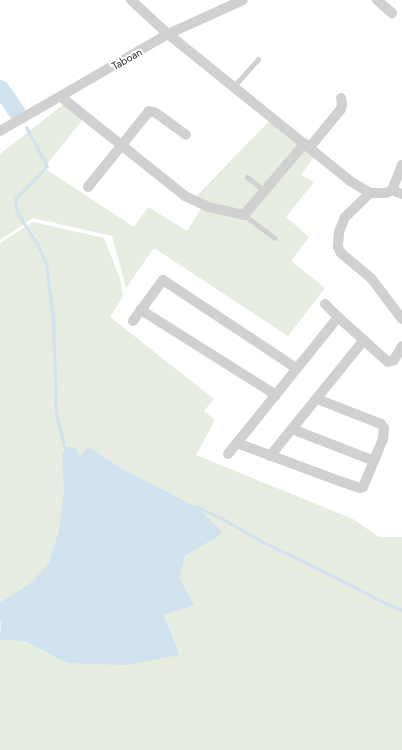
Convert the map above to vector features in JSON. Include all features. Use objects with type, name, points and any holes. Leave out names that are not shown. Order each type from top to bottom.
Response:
[{"type":"street","points":[[131,0],[168,34],[308,145],[350,181],[370,193],[386,193],[392,190],[402,165]]},
{"type":"street","name":"Taboan","points":[[0,131],[168,34],[242,0]]},
{"type":"street","points":[[377,0],[392,12]]},
{"type":"street","points":[[60,97],[192,200],[209,207],[244,215],[264,191],[341,109],[341,98]]},
{"type":"street","points":[[88,188],[147,112],[150,111],[156,113],[186,135]]},
{"type":"street","points":[[392,190],[402,194]]},
{"type":"street","points":[[370,193],[345,217],[339,232],[338,247],[341,253],[371,278],[402,319]]},
{"type":"street","points":[[133,321],[165,278],[296,368]]},
{"type":"street","points":[[325,304],[388,362],[394,360],[402,346]]},
{"type":"street","points":[[141,310],[276,395]]},
{"type":"street","points":[[228,454],[338,317]]},
{"type":"street","points":[[270,456],[364,340]]},
{"type":"street","points":[[238,443],[360,488],[366,483],[384,430],[381,424],[317,399]]},
{"type":"street","points":[[292,428],[374,461]]},
{"type":"lane","points":[[234,86],[258,59]]},
{"type":"lane","points":[[247,177],[264,191]]},
{"type":"lane","points":[[244,215],[274,238]]},
{"type":"shaded area","points":[[64,104],[83,119],[44,168],[134,227],[148,207],[187,231],[202,207],[192,201],[271,119],[315,155],[301,175],[314,182],[286,217],[309,237],[291,261],[325,288],[288,336],[154,248],[126,288],[112,236],[33,218],[0,240],[0,154]]},
{"type":"shaded area","points":[[33,222],[104,238],[120,278],[123,296],[110,317],[214,399],[204,411],[215,420],[196,455],[353,519],[379,537],[402,537],[402,750],[0,750],[0,640],[24,641],[67,663],[180,654],[164,615],[180,579],[185,556],[222,533],[89,447],[78,456],[78,521],[61,569],[0,611],[0,243]]},
{"type":"water","points":[[89,447],[124,470],[198,508],[223,533],[185,556],[180,579],[194,605],[164,615],[180,655],[125,665],[67,663],[24,641],[0,640],[1,610],[61,569],[78,521],[78,456]]},
{"type":"waterway","points":[[0,88],[17,112]]},
{"type":"waterway","points":[[26,127],[47,166],[16,198],[15,204],[17,212],[38,245],[46,264],[53,318],[56,413],[64,446],[70,455],[82,457]]},
{"type":"waterway","points":[[0,612],[37,588],[56,567],[67,532],[72,490],[70,455]]},
{"type":"waterway","points":[[195,506],[221,518],[263,542],[402,610]]}]
